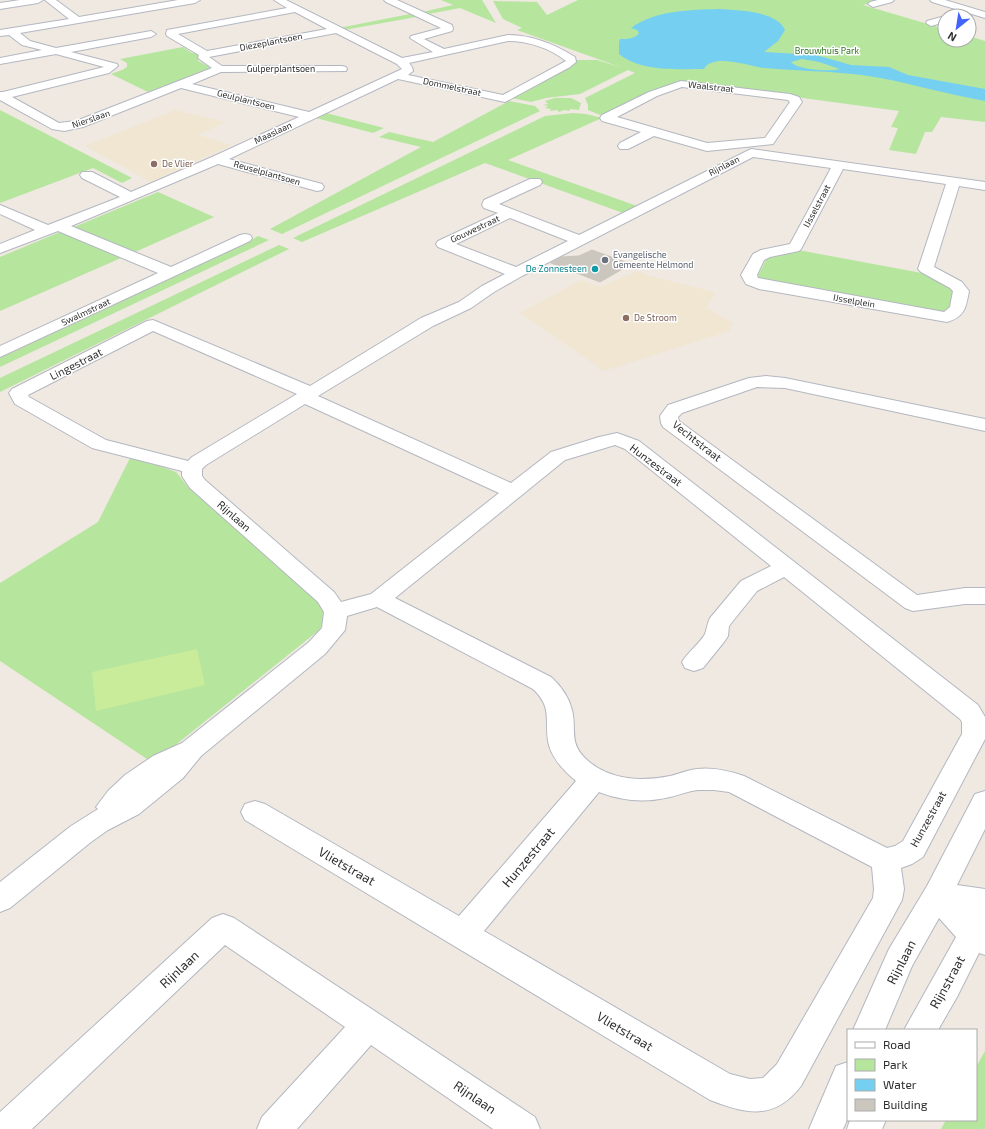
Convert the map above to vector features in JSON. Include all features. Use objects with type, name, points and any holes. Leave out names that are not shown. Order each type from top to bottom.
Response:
[{"type":"street","points":[[0,6],[38,0]]},
{"type":"street","points":[[50,0],[77,20]]},
{"type":"street","points":[[5,32],[195,0]]},
{"type":"street","points":[[279,0],[401,62],[407,67],[407,71],[398,76]]},
{"type":"street","points":[[389,0],[448,27],[448,29],[415,38],[444,53]]},
{"type":"street","points":[[873,4],[889,0]]},
{"type":"street","points":[[935,0],[962,8]]},
{"type":"street","points":[[220,69],[203,58],[206,54],[171,34],[171,32],[175,30],[296,9]]},
{"type":"street","points":[[932,23],[937,21]]},
{"type":"street","name":"Diezeplantsoen","points":[[206,54],[336,30]]},
{"type":"street","name":"Nierslaan","points":[[1,96],[105,70],[113,66],[26,43],[5,32]]},
{"type":"street","name":"Nierslaan","points":[[0,61],[151,34]]},
{"type":"street","name":"Dommelstraat","points":[[398,76],[505,98],[571,62],[571,59],[548,46],[518,38],[508,38],[444,53]]},
{"type":"street","points":[[401,62],[444,53]]},
{"type":"street","name":"Gulperplantsoen","points":[[183,85],[220,69],[342,69]]},
{"type":"street","name":"Maaslaan","points":[[0,249],[131,197],[217,160],[398,76]]},
{"type":"street","name":"Waalstraat","points":[[681,84],[790,97],[795,99],[796,102],[769,141],[747,149],[708,147],[606,118],[653,94],[681,84]]},
{"type":"street","name":"Nierslaan","points":[[1,96],[56,126],[64,127],[79,124],[183,85]]},
{"type":"street","name":"Geulplantsoen","points":[[183,85],[309,116]]},
{"type":"street","points":[[624,146],[653,131]]},
{"type":"street","name":"Rijnlaan","points":[[336,611],[326,597],[197,484],[192,476],[192,468],[208,455],[427,322],[466,305],[488,289],[581,241],[747,149],[765,154],[985,186]]},
{"type":"street","name":"Reuselplantsoen","points":[[217,160],[317,187]]},
{"type":"street","name":"IJsselstraat","points":[[794,248],[839,165]]},
{"type":"street","points":[[87,175],[131,197]]},
{"type":"street","points":[[510,213],[489,205],[489,203],[535,182]]},
{"type":"street","name":"IJsselplein","points":[[794,248],[766,253],[758,257],[749,275],[752,281],[759,284],[947,317],[958,309],[961,291],[956,285],[926,269],[954,182]]},
{"type":"street","points":[[0,209],[171,273]]},
{"type":"street","name":"Gouwestraat","points":[[517,273],[443,244],[510,213],[581,241]]},
{"type":"street","name":"Swalmstraat","points":[[0,352],[245,238]]},
{"type":"street","name":"Lingestraat","points":[[192,468],[99,444],[21,400],[18,394],[153,325],[307,395]]},
{"type":"street","name":"Vechtstraat","points":[[985,425],[785,383],[766,381],[755,382],[675,409],[669,416],[670,423],[913,603],[965,596],[985,596]]},
{"type":"street","points":[[307,395],[513,492]]},
{"type":"street","name":"Hunzestraat","points":[[336,611],[379,599],[558,456],[606,440],[616,439],[632,446],[969,712],[975,722],[976,734],[914,849],[902,856],[885,860]]},
{"type":"street","points":[[694,662],[716,636],[718,624],[749,586],[787,567]]},
{"type":"street","points":[[379,599],[542,683],[552,692],[560,712],[559,736],[564,751],[575,766],[593,780],[618,788],[640,791],[664,788],[694,780],[717,779],[735,783],[885,860]]},
{"type":"street","points":[[0,898],[98,822],[129,806],[174,771],[192,748],[317,648],[333,630],[336,611]]},
{"type":"street","name":"Hunzestraat","points":[[463,934],[593,780]]},
{"type":"street","name":"Rijnlaan","points":[[869,1029],[900,960],[937,895],[985,802]]},
{"type":"street","name":"Vlietstraat","points":[[255,812],[722,1088],[741,1095],[757,1096],[770,1093],[782,1086],[790,1076],[887,900],[889,889],[885,860]]},
{"type":"street","points":[[937,895],[985,902]]},
{"type":"street","points":[[937,895],[981,929]]},
{"type":"street","name":"Rijnlaan","points":[[7,1129],[223,927],[523,1129]]},
{"type":"street","name":"Rijnstraat","points":[[921,1029],[981,929]]},
{"type":"street","points":[[274,1129],[368,1025]]},
{"type":"street","points":[[826,1129],[847,1080]]},
{"type":"shaded area","name":"De Vlier","points":[[175,110],[225,122],[198,135],[232,145],[151,182],[85,146]]},
{"type":"shaded area","name":"De Stroom","points":[[637,271],[650,276],[715,292],[707,308],[733,323],[729,331],[604,371],[520,313],[581,280],[601,287]]},
{"type":"green space","points":[[441,0],[482,0],[496,23],[460,8],[423,15],[418,13],[453,5]]},
{"type":"green space","name":"Brouwhuis Park","points":[[578,0],[884,0],[863,5],[937,27],[937,48],[977,48],[977,38],[985,41],[985,122],[941,117],[932,132],[925,132],[916,154],[889,150],[898,128],[891,127],[899,111],[676,81],[677,83],[600,115],[588,110],[588,105],[585,98],[635,73],[628,70],[580,94],[546,98],[531,102],[511,98],[574,60],[597,60],[620,67],[517,30],[522,28],[503,19],[493,1],[537,2],[547,15]]},
{"type":"green space","points":[[410,14],[416,17],[344,30],[339,28]]},
{"type":"green space","points":[[183,47],[192,53],[197,52],[200,54],[198,56],[201,59],[197,60],[209,67],[209,69],[170,86],[166,85],[148,92],[111,74],[127,67],[127,63],[120,59]]},
{"type":"green space","points":[[555,98],[571,98],[581,103],[579,110],[570,109],[569,111],[564,110],[559,112],[557,110],[550,111],[551,109],[545,108],[548,106],[543,105],[548,104],[545,101]]},
{"type":"green space","points":[[509,101],[535,106],[540,111],[282,234],[270,229],[421,147],[379,137],[389,132],[433,142]]},
{"type":"green space","points":[[0,110],[132,178],[122,183],[93,168],[0,203]]},
{"type":"green space","points":[[326,113],[384,128],[373,133],[316,118]]},
{"type":"green space","points":[[573,113],[586,114],[602,118],[508,160],[637,206],[623,213],[485,163],[302,242],[293,238],[545,116]]},
{"type":"green space","points":[[158,192],[214,217],[135,252],[74,227]]},
{"type":"green space","points":[[60,232],[121,258],[0,311],[0,257]]},
{"type":"green space","points":[[258,236],[269,240],[0,367],[0,358],[244,244]]},
{"type":"green space","points":[[279,245],[289,249],[0,392],[0,378]]},
{"type":"green space","points":[[798,250],[927,274],[954,291],[947,313],[756,279],[768,256]]},
{"type":"green space","points":[[130,458],[176,472],[189,488],[323,606],[327,619],[318,631],[153,763],[0,661],[0,583],[98,522]]},
{"type":"green space","points":[[197,649],[205,685],[96,711],[92,672]]},
{"type":"green space","points":[[985,1051],[985,1129],[941,1129],[945,1121],[977,1121],[977,1065]]},
{"type":"water","points":[[719,9],[746,11],[765,15],[781,24],[785,30],[778,41],[764,52],[816,55],[851,65],[889,67],[908,75],[985,89],[985,101],[862,75],[765,68],[724,61],[709,64],[704,69],[671,69],[649,67],[638,64],[619,54],[620,39],[631,38],[637,35],[639,33],[637,30],[631,28],[641,22],[662,14],[674,12]],"holes":[[[802,59],[819,62],[840,69],[807,69],[794,65],[791,62]]]},
{"type":"building","name":"De Zonnesteen","points":[[592,250],[631,264],[600,282],[551,263],[562,257],[579,256]]},
{"type":"place","name":"De Vlier","points":[[154,164]]},
{"type":"place","name":"Evangelische Gemeente Helmond","points":[[605,260]]},
{"type":"place","name":"De Zonnesteen","points":[[595,269]]},
{"type":"place","name":"De Stroom","points":[[626,318]]}]
